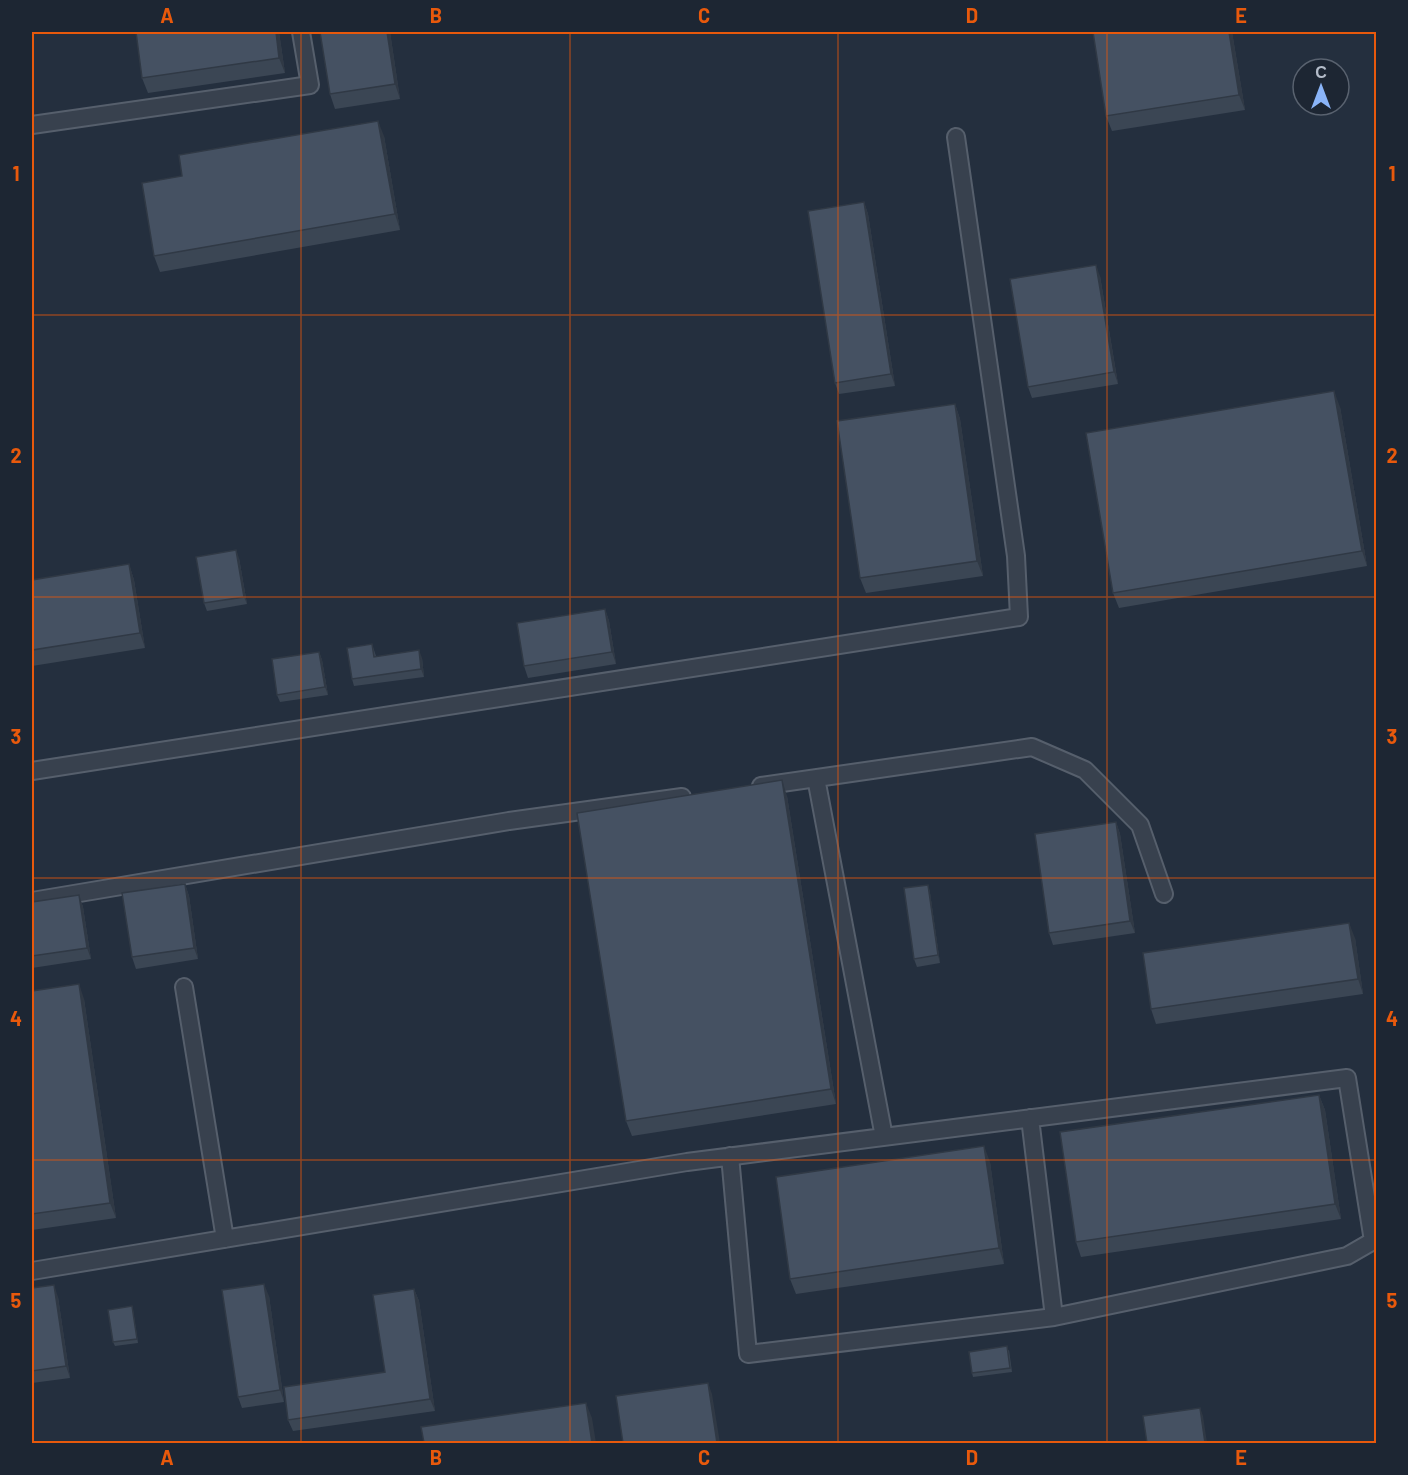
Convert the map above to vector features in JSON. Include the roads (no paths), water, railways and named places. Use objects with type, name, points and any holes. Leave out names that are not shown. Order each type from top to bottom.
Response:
[{"type":"lane","points":[[32,125],[309,85],[301,32]]},
{"type":"lane","points":[[32,771],[1019,617],[1015,544],[956,137]]},
{"type":"lane","points":[[745,788],[1032,747],[1084,770],[1140,825],[1164,894]]},
{"type":"lane","points":[[816,778],[884,1137]]},
{"type":"lane","points":[[32,900],[509,821],[698,795]]},
{"type":"lane","points":[[184,987],[225,1239]]},
{"type":"lane","points":[[32,1271],[730,1156],[1347,1078],[1373,1241],[1347,1256],[1054,1317],[748,1354],[730,1156]]},
{"type":"lane","points":[[1030,1118],[1054,1317]]}]
